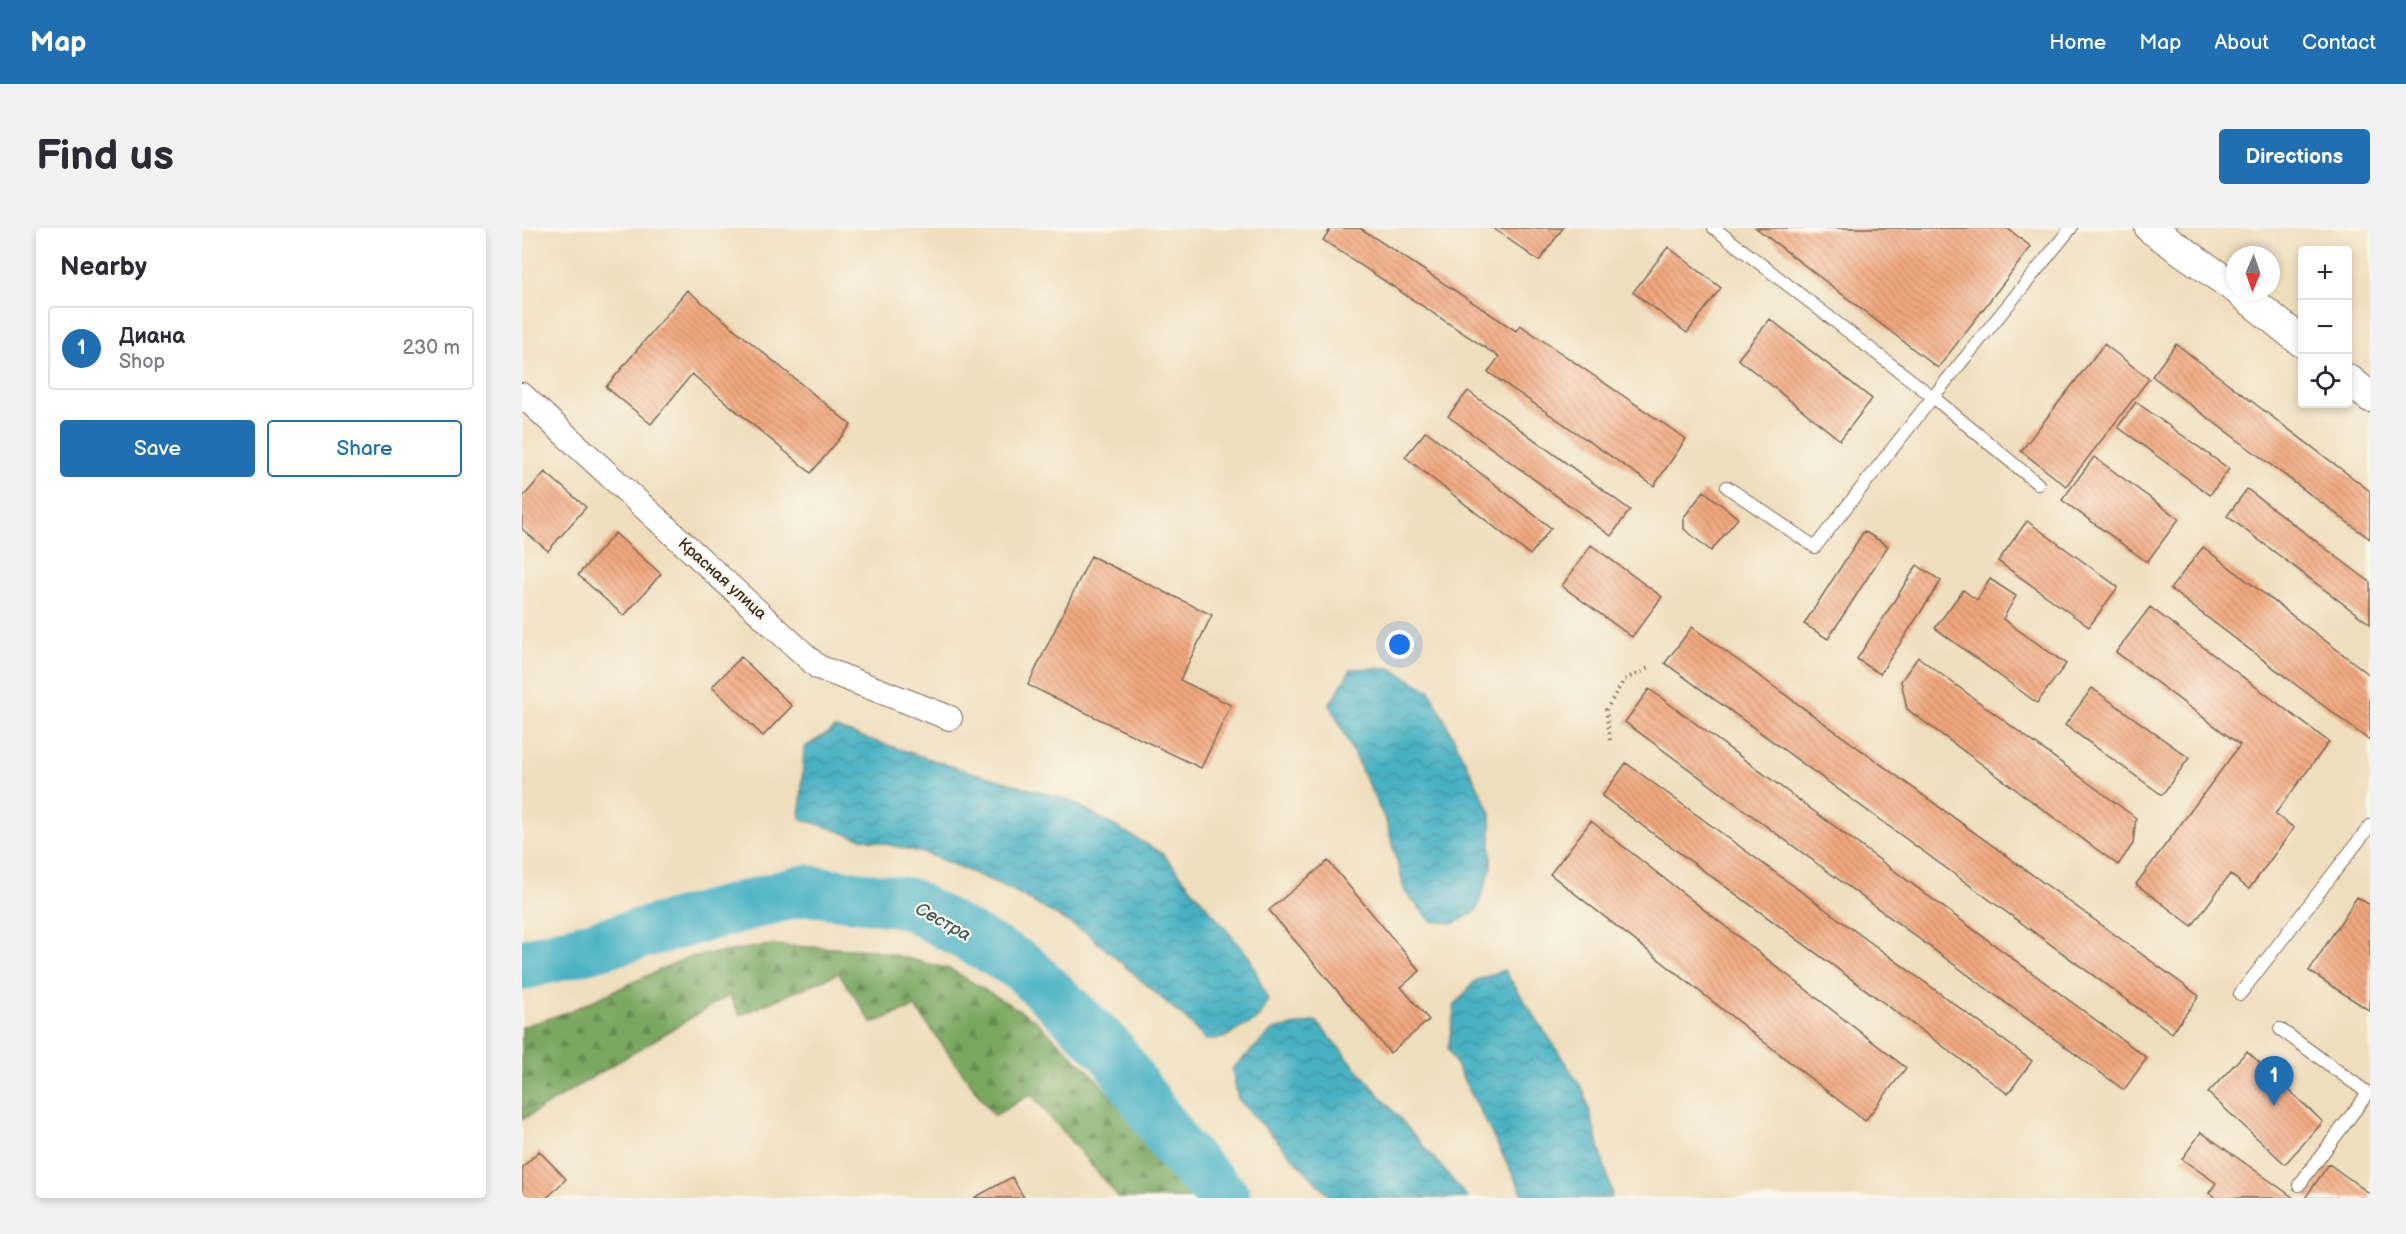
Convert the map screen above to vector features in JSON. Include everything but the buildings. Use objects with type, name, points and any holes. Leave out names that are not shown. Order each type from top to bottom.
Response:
[{"type":"street","points":[[2150,228],[2226,282]]},
{"type":"street","points":[[2250,300],[2298,339]]},
{"type":"street","points":[[2352,382],[2370,397]]},
{"type":"street","name":"Красная улица","points":[[522,395],[818,667],[950,718]]},
{"type":"lane","points":[[1714,228],[1933,397],[2038,484]]},
{"type":"lane","points":[[1727,487],[1815,547],[1933,397],[2071,228]]},
{"type":"lane","points":[[2240,994],[2370,826]]},
{"type":"lane","points":[[2280,1029],[2368,1093],[2299,1185]]},
{"type":"path","points":[[1610,740],[1606,710],[1624,680],[1651,667]]},
{"type":"green space","points":[[771,945],[874,950],[950,969],[1034,1019],[1094,1076],[1192,1198],[1119,1198],[1031,1094],[994,1116],[915,1007],[872,1023],[839,973],[740,1015],[729,995],[522,1120],[522,1027],[568,1012],[688,957]]},
{"type":"water","points":[[1390,668],[1430,691],[1491,813],[1491,868],[1476,911],[1455,923],[1431,921],[1405,892],[1387,824],[1330,704],[1351,669]]},
{"type":"water","points":[[835,728],[957,768],[1069,800],[1162,853],[1250,958],[1268,1001],[1258,1019],[1223,1038],[1205,1040],[1188,1021],[1087,933],[1011,889],[928,854],[853,836],[800,818],[804,748]]},
{"type":"water","points":[[1504,970],[1584,1091],[1612,1193],[1611,1198],[1525,1198],[1448,1049],[1455,1005],[1475,981]]},
{"type":"water","points":[[1316,1021],[1468,1198],[1331,1198],[1238,1099],[1232,1069],[1273,1030]]},
{"type":"waterway","name":"Сестра","points":[[522,965],[805,890],[908,903],[1023,967],[1111,1051],[1179,1150],[1225,1198]]},
{"type":"place","name":"Диана","points":[[2274,1106]]}]
